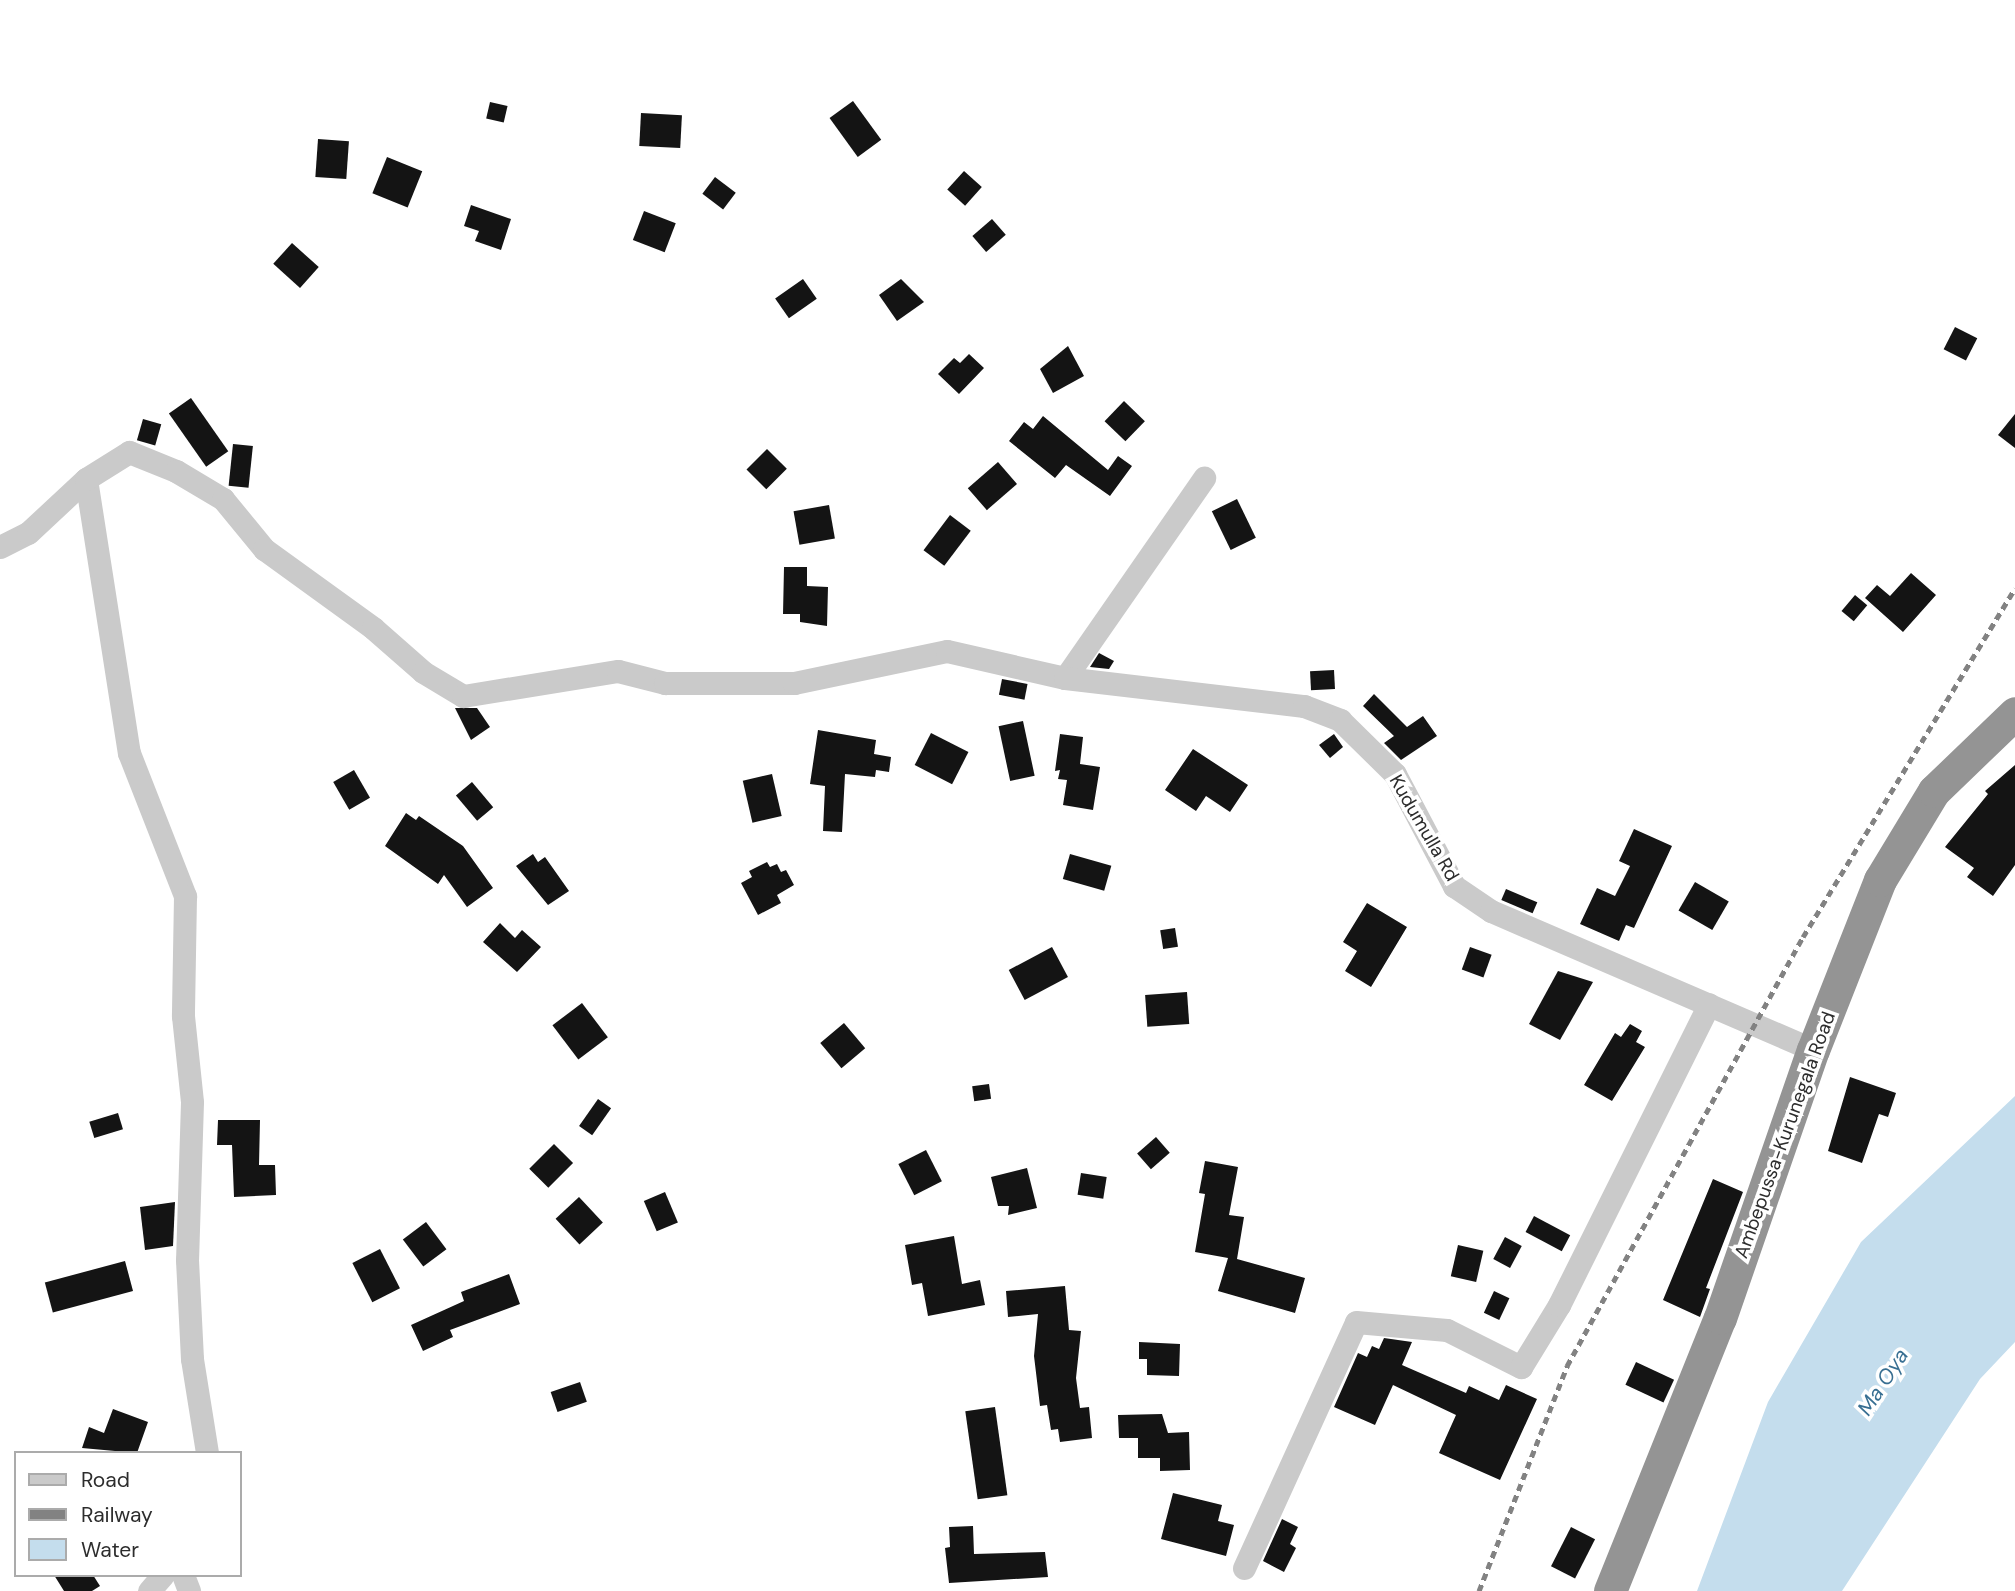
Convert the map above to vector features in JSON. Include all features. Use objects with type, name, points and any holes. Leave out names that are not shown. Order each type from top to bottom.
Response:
[{"type":"highway","name":"Ambepussa-Kurunegala Road","points":[[1610,1591],[1720,1318],[1813,1050],[1880,880],[1934,791],[2015,713]]},
{"type":"street","name":"Kudumulla Rd","points":[[86,479],[129,452],[176,471],[223,499],[264,549],[373,628],[424,672],[463,696],[618,671],[665,683],[794,683],[947,650],[1065,678],[1304,706],[1340,720],[1395,774],[1454,886],[1491,911],[1813,1050]]},
{"type":"street","points":[[1065,678],[1204,478]]},
{"type":"street","points":[[0,547],[28,533],[86,479]]},
{"type":"street","points":[[86,479],[129,753],[185,896],[183,1016],[192,1102],[187,1260],[192,1359],[207,1451]]},
{"type":"street","points":[[1244,1568],[1356,1322],[1447,1330],[1521,1367],[1559,1305],[1709,1004]]},
{"type":"street","points":[[149,1591],[161,1577]]},
{"type":"water","name":"Ma Oya","points":[[2015,1096],[2015,1342],[1980,1379],[1842,1591],[1697,1591],[1768,1402],[1861,1242]]},
{"type":"building","points":[[853,101],[881,140],[858,157],[830,118]]},
{"type":"building","points":[[490,102],[508,106],[504,123],[486,119]]},
{"type":"building","points":[[641,113],[682,115],[680,148],[639,146]]},
{"type":"building","points":[[318,139],[349,141],[346,179],[315,177]]},
{"type":"building","points":[[387,157],[422,171],[408,207],[372,193]]},
{"type":"building","points":[[964,171],[982,187],[965,206],[947,190]]},
{"type":"building","points":[[715,177],[736,193],[723,209],[702,194]]},
{"type":"building","points":[[471,205],[511,219],[501,250],[475,241],[479,231],[464,226]]},
{"type":"building","points":[[644,211],[676,223],[665,252],[633,240]]},
{"type":"building","points":[[992,219],[1006,235],[986,252],[972,236]]},
{"type":"building","points":[[292,243],[319,267],[300,288],[273,264]]},
{"type":"building","points":[[803,279],[817,299],[789,318],[775,299]]},
{"type":"building","points":[[901,279],[924,302],[897,321],[879,295]]},
{"type":"building","points":[[1955,327],[1977,338],[1966,361],[1944,349]]},
{"type":"building","points":[[1068,346],[1084,376],[1053,393],[1040,369]]},
{"type":"building","points":[[969,354],[984,368],[959,394],[938,374],[954,358],[960,363]]},
{"type":"building","points":[[191,398],[228,451],[206,467],[169,413]]},
{"type":"building","points":[[1124,401],[1145,421],[1125,441],[1105,421]]},
{"type":"building","points":[[2015,414],[2015,448],[1998,435]]},
{"type":"building","points":[[1043,416],[1108,470],[1118,456],[1132,466],[1110,496],[1066,465],[1055,478],[1009,441],[1024,422],[1033,429]]},
{"type":"building","points":[[143,419],[161,424],[155,445],[137,440]]},
{"type":"building","points":[[233,444],[253,446],[249,488],[229,486]]},
{"type":"building","points":[[767,449],[787,469],[766,489],[746,470]]},
{"type":"building","points":[[998,462],[1017,484],[987,510],[968,488]]},
{"type":"building","points":[[1237,499],[1256,538],[1231,550],[1212,511]]},
{"type":"building","points":[[829,505],[835,538],[799,545],[794,511]]},
{"type":"building","points":[[950,515],[971,531],[944,566],[924,550]]},
{"type":"building","points":[[784,567],[807,567],[807,586],[828,587],[827,626],[800,622],[800,614],[783,614]]},
{"type":"building","points":[[1911,573],[1936,595],[1903,632],[1865,598],[1877,585],[1890,596]]},
{"type":"building","points":[[1855,595],[1867,605],[1854,621],[1842,611]]},
{"type":"building","points":[[1099,653],[1114,661],[1109,669],[1090,667]]},
{"type":"building","points":[[1334,670],[1335,689],[1311,690],[1310,671]]},
{"type":"building","points":[[1002,679],[1028,684],[1024,700],[999,695]]},
{"type":"building","points":[[1374,694],[1407,727],[1423,716],[1437,736],[1401,760],[1384,743],[1394,736],[1363,706]]},
{"type":"building","points":[[455,708],[477,708],[490,727],[471,740]]},
{"type":"building","points":[[1023,721],[1035,776],[1010,781],[999,726]]},
{"type":"building","points":[[818,730],[876,740],[874,754],[891,757],[889,772],[876,770],[875,777],[845,774],[842,832],[823,831],[825,786],[810,784]]},
{"type":"building","points":[[931,733],[968,752],[952,784],[915,765]]},
{"type":"building","points":[[1060,734],[1083,737],[1080,764],[1100,767],[1093,810],[1063,805],[1067,780],[1058,779],[1060,770],[1055,771]]},
{"type":"building","points":[[1334,734],[1343,747],[1330,758],[1319,745]]},
{"type":"building","points":[[1193,749],[1248,785],[1230,812],[1206,796],[1196,811],[1165,790]]},
{"type":"building","points":[[2015,765],[2015,865],[1993,896],[1967,877],[1974,868],[1945,847],[1988,794],[1985,791]]},
{"type":"building","points":[[354,770],[370,798],[349,810],[333,782]]},
{"type":"building","points":[[772,774],[782,816],[752,823],[743,781]]},
{"type":"building","points":[[472,782],[493,807],[477,821],[456,795]]},
{"type":"building","points":[[406,813],[416,820],[419,816],[463,846],[493,888],[467,907],[444,875],[438,884],[385,846]]},
{"type":"building","points":[[1634,829],[1672,846],[1634,928],[1626,925],[1619,941],[1580,924],[1597,888],[1615,896],[1630,866],[1619,861]]},
{"type":"building","points":[[533,854],[538,862],[545,857],[569,891],[548,905],[516,866]]},
{"type":"building","points":[[1070,854],[1111,866],[1104,891],[1063,879]]},
{"type":"building","points":[[767,862],[770,867],[777,864],[781,872],[786,870],[794,885],[777,895],[781,903],[758,915],[741,883],[752,877],[749,871]]},
{"type":"building","points":[[1695,882],[1729,902],[1712,930],[1678,911]]},
{"type":"building","points":[[1506,889],[1537,902],[1533,913],[1501,900]]},
{"type":"building","points":[[1367,903],[1407,927],[1371,987],[1345,971],[1357,951],[1343,942]]},
{"type":"building","points":[[500,923],[515,938],[522,930],[541,947],[517,972],[483,942]]},
{"type":"building","points":[[1175,928],[1178,947],[1163,949],[1160,930]]},
{"type":"building","points":[[1052,947],[1068,977],[1025,1000],[1009,970]]},
{"type":"building","points":[[1470,947],[1492,955],[1483,977],[1462,970]]},
{"type":"building","points":[[1558,971],[1593,982],[1560,1040],[1529,1024]]},
{"type":"building","points":[[1187,992],[1189,1024],[1147,1027],[1145,995]]},
{"type":"building","points":[[582,1003],[608,1037],[578,1060],[552,1025]]},
{"type":"building","points":[[844,1023],[865,1048],[841,1068],[820,1043]]},
{"type":"building","points":[[1630,1024],[1642,1031],[1636,1042],[1645,1047],[1612,1101],[1584,1085],[1615,1033],[1621,1037]]},
{"type":"building","points":[[1850,1077],[1896,1093],[1888,1117],[1879,1114],[1862,1163],[1828,1151]]},
{"type":"building","points":[[989,1084],[991,1099],[974,1101],[972,1086]]},
{"type":"building","points":[[598,1099],[611,1108],[592,1135],[579,1126]]},
{"type":"building","points":[[118,1113],[123,1129],[94,1138],[89,1122]]},
{"type":"building","points":[[218,1120],[260,1120],[259,1165],[275,1165],[276,1195],[234,1197],[232,1145],[217,1145]]},
{"type":"building","points":[[1156,1137],[1170,1153],[1151,1169],[1137,1153]]},
{"type":"building","points":[[554,1144],[573,1163],[548,1188],[529,1169]]},
{"type":"building","points":[[926,1150],[942,1181],[914,1195],[898,1164]]},
{"type":"building","points":[[1205,1161],[1238,1167],[1229,1215],[1244,1217],[1237,1259],[1305,1278],[1295,1313],[1218,1291],[1228,1258],[1195,1252],[1205,1194],[1199,1193]]},
{"type":"building","points":[[1027,1168],[1037,1208],[1008,1215],[1009,1206],[998,1206],[991,1177]]},
{"type":"building","points":[[1081,1173],[1107,1177],[1103,1199],[1078,1195]]},
{"type":"building","points":[[1713,1179],[1743,1192],[1706,1288],[1710,1289],[1700,1317],[1663,1300]]},
{"type":"building","points":[[665,1192],[678,1222],[657,1231],[644,1201]]},
{"type":"building","points":[[579,1197],[603,1223],[579,1244],[556,1219]]},
{"type":"building","points":[[175,1202],[173,1246],[145,1250],[140,1207]]},
{"type":"building","points":[[1534,1216],[1570,1235],[1562,1251],[1526,1232]]},
{"type":"building","points":[[426,1222],[446,1249],[423,1267],[403,1239]]},
{"type":"building","points":[[954,1236],[962,1284],[980,1280],[985,1305],[928,1316],[922,1283],[912,1285],[905,1245]]},
{"type":"building","points":[[1505,1237],[1522,1246],[1510,1268],[1493,1259]]},
{"type":"building","points":[[1458,1245],[1483,1251],[1476,1282],[1451,1276]]},
{"type":"building","points":[[380,1249],[400,1288],[372,1302],[352,1263]]},
{"type":"building","points":[[125,1261],[133,1291],[53,1312],[45,1282]]},
{"type":"building","points":[[509,1274],[520,1304],[450,1330],[453,1337],[423,1351],[411,1325],[464,1301],[461,1292]]},
{"type":"building","points":[[1065,1286],[1069,1330],[1081,1331],[1076,1378],[1080,1408],[1089,1407],[1092,1438],[1060,1442],[1058,1429],[1051,1430],[1047,1405],[1040,1406],[1034,1356],[1038,1314],[1008,1317],[1006,1291]]},
{"type":"building","points":[[1494,1291],[1509,1298],[1499,1320],[1484,1313]]},
{"type":"building","points":[[1384,1338],[1412,1342],[1402,1365],[1466,1393],[1469,1386],[1499,1400],[1506,1385],[1537,1399],[1500,1480],[1439,1453],[1456,1415],[1393,1385],[1375,1425],[1334,1407],[1358,1353],[1367,1357],[1372,1346],[1379,1349]]},
{"type":"building","points":[[1139,1342],[1180,1344],[1179,1376],[1147,1375],[1147,1359],[1139,1359]]},
{"type":"building","points":[[1636,1362],[1674,1380],[1663,1402],[1625,1385]]},
{"type":"building","points":[[580,1382],[587,1402],[558,1412],[551,1392]]},
{"type":"building","points":[[995,1407],[1007,1495],[978,1499],[965,1411]]},
{"type":"building","points":[[113,1409],[148,1422],[138,1451],[82,1448],[89,1427],[104,1433]]},
{"type":"building","points":[[1162,1414],[1168,1433],[1189,1432],[1190,1470],[1160,1471],[1160,1458],[1138,1458],[1138,1438],[1119,1438],[1118,1415]]},
{"type":"building","points":[[1173,1493],[1222,1505],[1218,1521],[1234,1525],[1226,1556],[1161,1539]]},
{"type":"building","points":[[1282,1519],[1298,1527],[1290,1544],[1296,1548],[1284,1572],[1263,1561]]},
{"type":"building","points":[[973,1526],[974,1554],[1045,1552],[1048,1577],[949,1583],[945,1548],[950,1547],[949,1527]]},
{"type":"building","points":[[1571,1527],[1595,1539],[1575,1578],[1551,1566]]},
{"type":"building","points":[[55,1577],[94,1577],[100,1586],[92,1591],[64,1591]]},
{"type":"railway","points":[[1479,1591],[1567,1366],[1803,937],[2015,588]]}]
